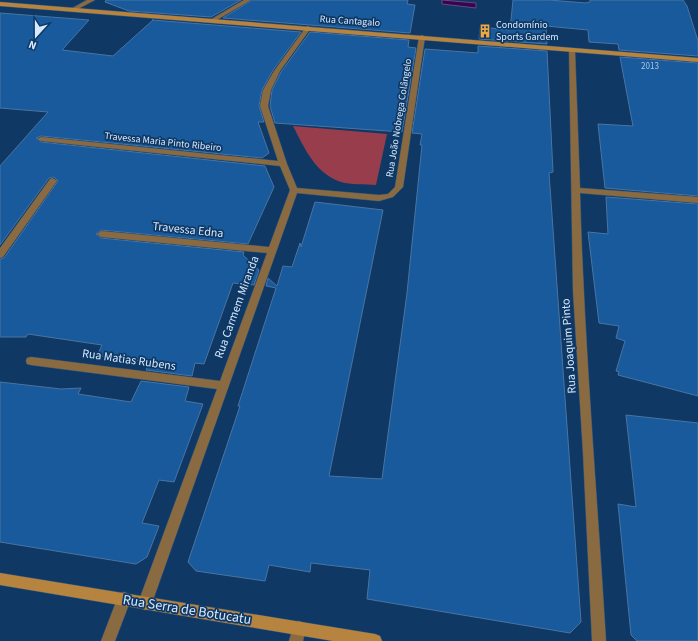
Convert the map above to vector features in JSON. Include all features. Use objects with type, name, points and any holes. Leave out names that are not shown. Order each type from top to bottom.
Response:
[{"type":"street","points":[[72,10],[92,0]]},
{"type":"street","points":[[213,20],[248,0]]},
{"type":"street","name":"Rua Cantagalo","points":[[0,4],[698,60]]},
{"type":"street","points":[[294,190],[283,164],[264,106],[267,90],[277,71],[308,28]]},
{"type":"street","name":"Rua João Nobrega Colângelo","points":[[294,190],[378,198],[388,197],[396,193],[399,187],[422,37]]},
{"type":"street","name":"Rua Joaquim Pinto","points":[[572,50],[576,190],[575,220],[578,291],[589,453],[599,641]]},
{"type":"street","name":"Travessa Maria Pinto Ribeiro","points":[[41,139],[283,164]]},
{"type":"street","points":[[0,255],[53,181]]},
{"type":"street","name":"Rua Carmem Miranda","points":[[145,602],[271,250],[294,190]]},
{"type":"street","points":[[576,190],[698,200]]},
{"type":"street","name":"Travessa Edna","points":[[101,234],[271,250]]},
{"type":"street","name":"Rua Matias Rubens","points":[[31,361],[223,386]]},
{"type":"street","name":"Rua Serra de Botucatu","points":[[0,579],[145,602],[297,635],[375,641]]},
{"type":"street","points":[[108,641],[124,599]]},
{"type":"shaded area","points":[[442,0],[476,3],[476,8],[442,4]]},
{"type":"shaded area","points":[[293,126],[387,134],[376,185],[345,183],[324,173],[312,159]]},
{"type":"building","points":[[106,0],[241,0],[211,17],[129,11],[105,2]]},
{"type":"building","points":[[252,0],[408,0],[407,4],[415,5],[410,33],[223,18]]},
{"type":"building","points":[[513,0],[549,0],[586,3],[590,2],[590,0],[683,0],[687,6],[698,41],[698,56],[619,50],[618,44],[589,42],[588,30],[546,26],[547,44],[479,39],[480,27],[510,30]]},
{"type":"building","points":[[0,13],[89,20],[62,50],[113,56],[153,20],[301,32],[273,70],[262,90],[259,106],[264,122],[258,122],[269,153],[262,158],[41,136],[36,138],[41,142],[265,166],[274,187],[248,244],[101,230],[96,234],[101,238],[244,252],[243,255],[259,270],[254,285],[233,283],[204,364],[195,363],[192,376],[146,370],[150,362],[97,356],[102,345],[28,334],[26,337],[0,337],[0,259],[4,258],[58,181],[54,177],[49,178],[0,245],[0,166],[48,112],[0,108]]},
{"type":"building","points":[[310,32],[409,40],[408,47],[416,48],[402,132],[275,123],[270,106],[272,90],[281,72]]},
{"type":"building","points":[[478,46],[547,51],[553,172],[549,173],[581,622],[570,633],[367,599],[370,570],[311,563],[310,572],[269,565],[265,581],[196,571],[188,562],[240,406],[238,406],[276,288],[266,286],[268,278],[277,286],[283,266],[292,267],[300,243],[301,247],[315,202],[383,210],[329,476],[382,479],[407,293],[422,145],[420,145],[422,134],[412,133],[425,49],[478,53]]},
{"type":"building","points":[[620,57],[698,63],[698,196],[605,188],[598,124],[633,126]]},
{"type":"building","points":[[606,197],[698,204],[698,396],[618,375],[619,372],[616,371],[625,341],[616,338],[619,326],[599,323],[588,232],[608,234]]},
{"type":"building","points":[[141,381],[189,387],[185,401],[203,404],[174,482],[159,480],[142,523],[159,526],[147,557],[136,564],[0,542],[0,382],[61,389],[81,388],[78,394],[131,402]]},
{"type":"building","points":[[626,415],[698,423],[698,641],[637,641],[631,635],[618,504],[636,507]]},
{"type":"place","name":"Condomínio Sports Gardem","points":[[485,31]]}]
